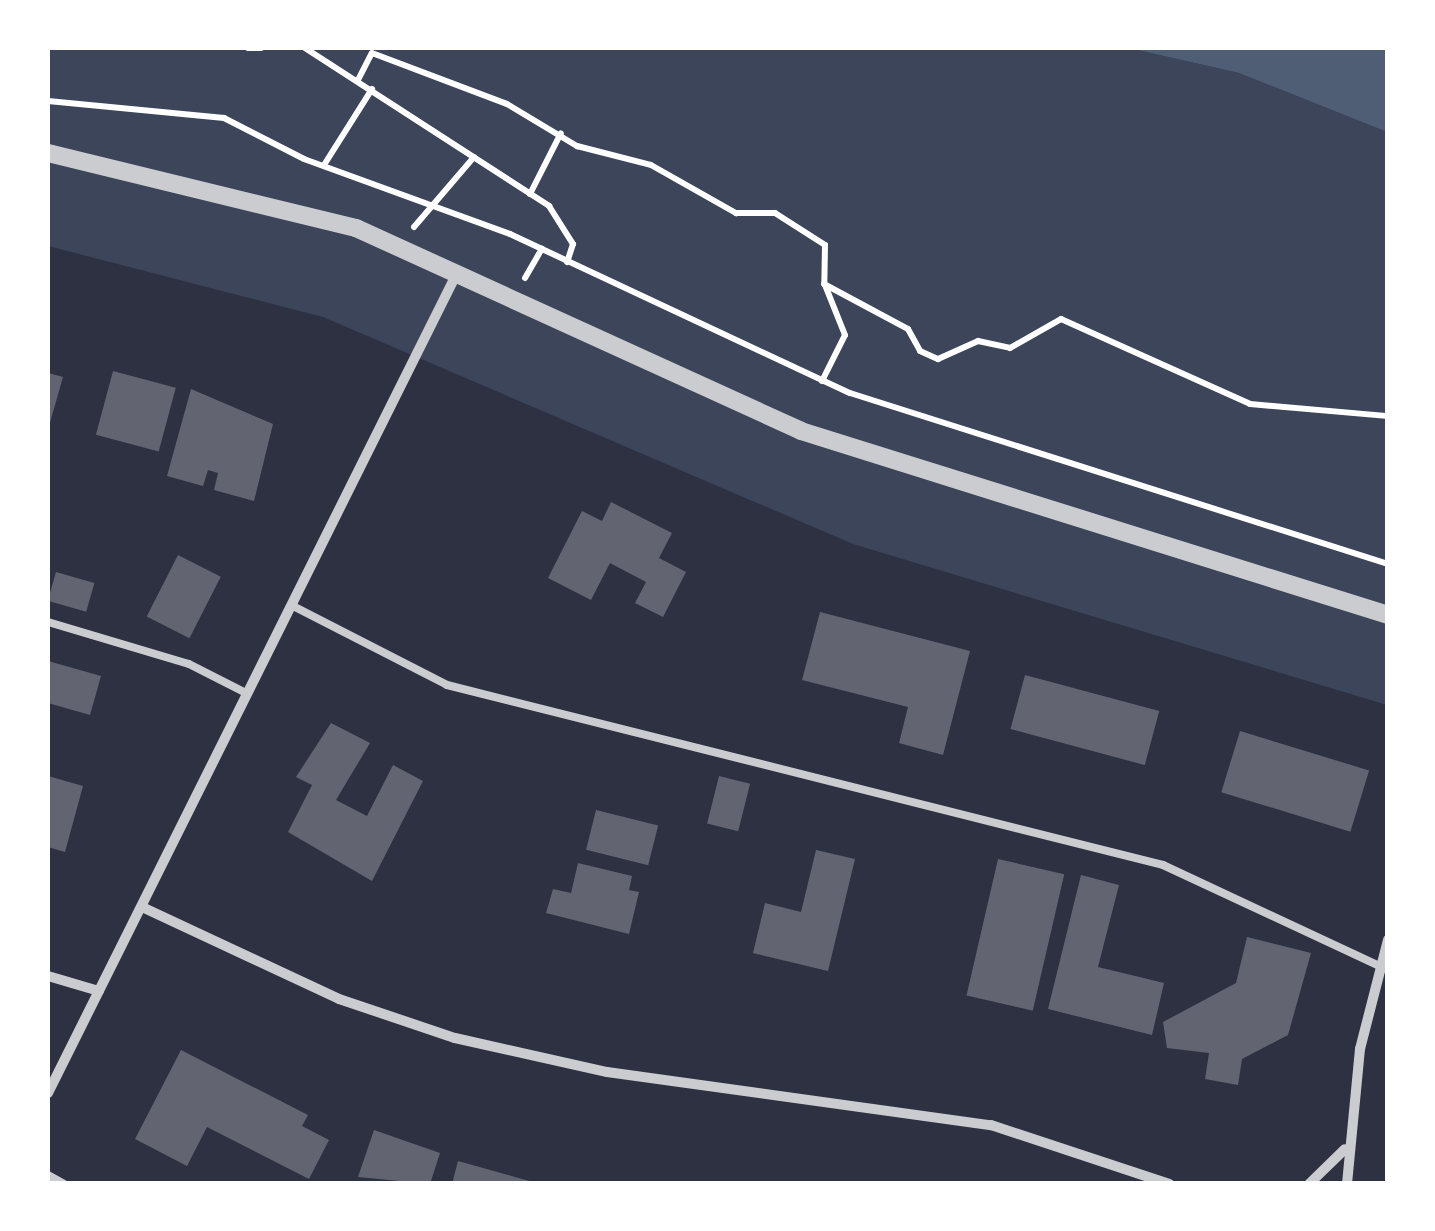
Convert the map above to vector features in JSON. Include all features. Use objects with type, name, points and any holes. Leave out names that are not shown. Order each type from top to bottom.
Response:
[{"type":"street","points":[[48,154],[296,210],[459,270],[800,431],[1388,615]]},
{"type":"street","points":[[48,1093],[459,270]]},
{"type":"street","points":[[142,907],[339,999],[455,1038],[607,1072],[991,1125],[1169,1184]]},
{"type":"street","points":[[1347,1184],[1345,1149],[1388,940]]},
{"type":"street","points":[[48,976],[100,990]]},
{"type":"street","points":[[1309,1184],[1345,1149]]},
{"type":"lane","points":[[291,605],[447,685],[1163,866],[1383,967]]},
{"type":"lane","points":[[48,622],[189,664],[246,693]]},
{"type":"lane","points":[[48,1175],[64,1184]]},
{"type":"path","points":[[248,48],[262,48]]},
{"type":"path","points":[[306,48],[530,194],[562,220],[573,244],[568,262]]},
{"type":"path","points":[[358,80],[372,52],[561,132],[577,146],[651,165],[736,213],[775,213],[825,245],[824,284],[845,335],[822,381]]},
{"type":"path","points":[[324,165],[372,89]]},
{"type":"path","points":[[48,100],[224,118],[324,165],[428,200],[822,381],[1024,454],[1388,564]]},
{"type":"path","points":[[530,194],[561,132]]},
{"type":"path","points":[[428,200],[455,188],[474,157]]},
{"type":"path","points":[[824,284],[908,329],[920,351],[938,358],[978,341],[1010,348],[1061,319],[1250,404],[1388,416]]},
{"type":"shaded area","points":[[48,48],[1129,48],[1239,73],[1387,132],[1387,705],[853,544],[323,317],[48,246]]},
{"type":"shaded area","points":[[1129,48],[1387,48],[1387,132],[1239,73]]},
{"type":"building","points":[[113,371],[176,388],[159,452],[96,435]]},
{"type":"building","points":[[48,373],[63,377],[49,426],[48,425]]},
{"type":"building","points":[[191,389],[273,424],[254,501],[214,490],[218,473],[208,470],[203,486],[167,476]]},
{"type":"building","points":[[611,502],[672,533],[659,558],[686,572],[663,617],[635,603],[646,582],[610,563],[591,600],[548,578],[582,511],[602,521]]},
{"type":"building","points":[[178,555],[221,577],[189,638],[147,616]]},
{"type":"building","points":[[56,572],[94,583],[86,612],[48,601]]},
{"type":"building","points":[[820,612],[970,651],[943,755],[899,743],[908,707],[802,680]]},
{"type":"building","points":[[48,661],[101,676],[90,715],[48,703]]},
{"type":"building","points":[[1025,675],[1159,711],[1145,765],[1011,729]]},
{"type":"building","points":[[331,723],[370,743],[336,800],[367,816],[393,765],[423,781],[372,881],[288,832],[312,785],[296,777]]},
{"type":"building","points":[[1240,731],[1369,770],[1350,832],[1221,792]]},
{"type":"building","points":[[48,776],[83,786],[65,852],[48,847]]},
{"type":"building","points":[[719,776],[750,784],[738,831],[707,824]]},
{"type":"building","points":[[596,810],[658,825],[648,865],[586,850]]},
{"type":"building","points":[[816,850],[855,859],[828,971],[753,953],[765,903],[801,912]]},
{"type":"building","points":[[998,859],[1064,874],[1033,1011],[967,995]]},
{"type":"building","points":[[578,863],[632,876],[629,890],[639,892],[629,934],[546,913],[553,889],[571,893]]},
{"type":"building","points":[[1081,875],[1119,885],[1098,967],[1164,983],[1152,1035],[1048,1009]]},
{"type":"building","points":[[1247,937],[1311,953],[1288,1035],[1242,1059],[1238,1085],[1205,1079],[1209,1053],[1167,1048],[1163,1022],[1236,983]]},
{"type":"building","points":[[181,1050],[308,1115],[302,1126],[329,1140],[309,1179],[207,1127],[187,1166],[135,1139]]},
{"type":"building","points":[[374,1130],[440,1153],[430,1184],[358,1177]]},
{"type":"building","points":[[458,1161],[533,1182],[533,1184],[452,1184]]}]
